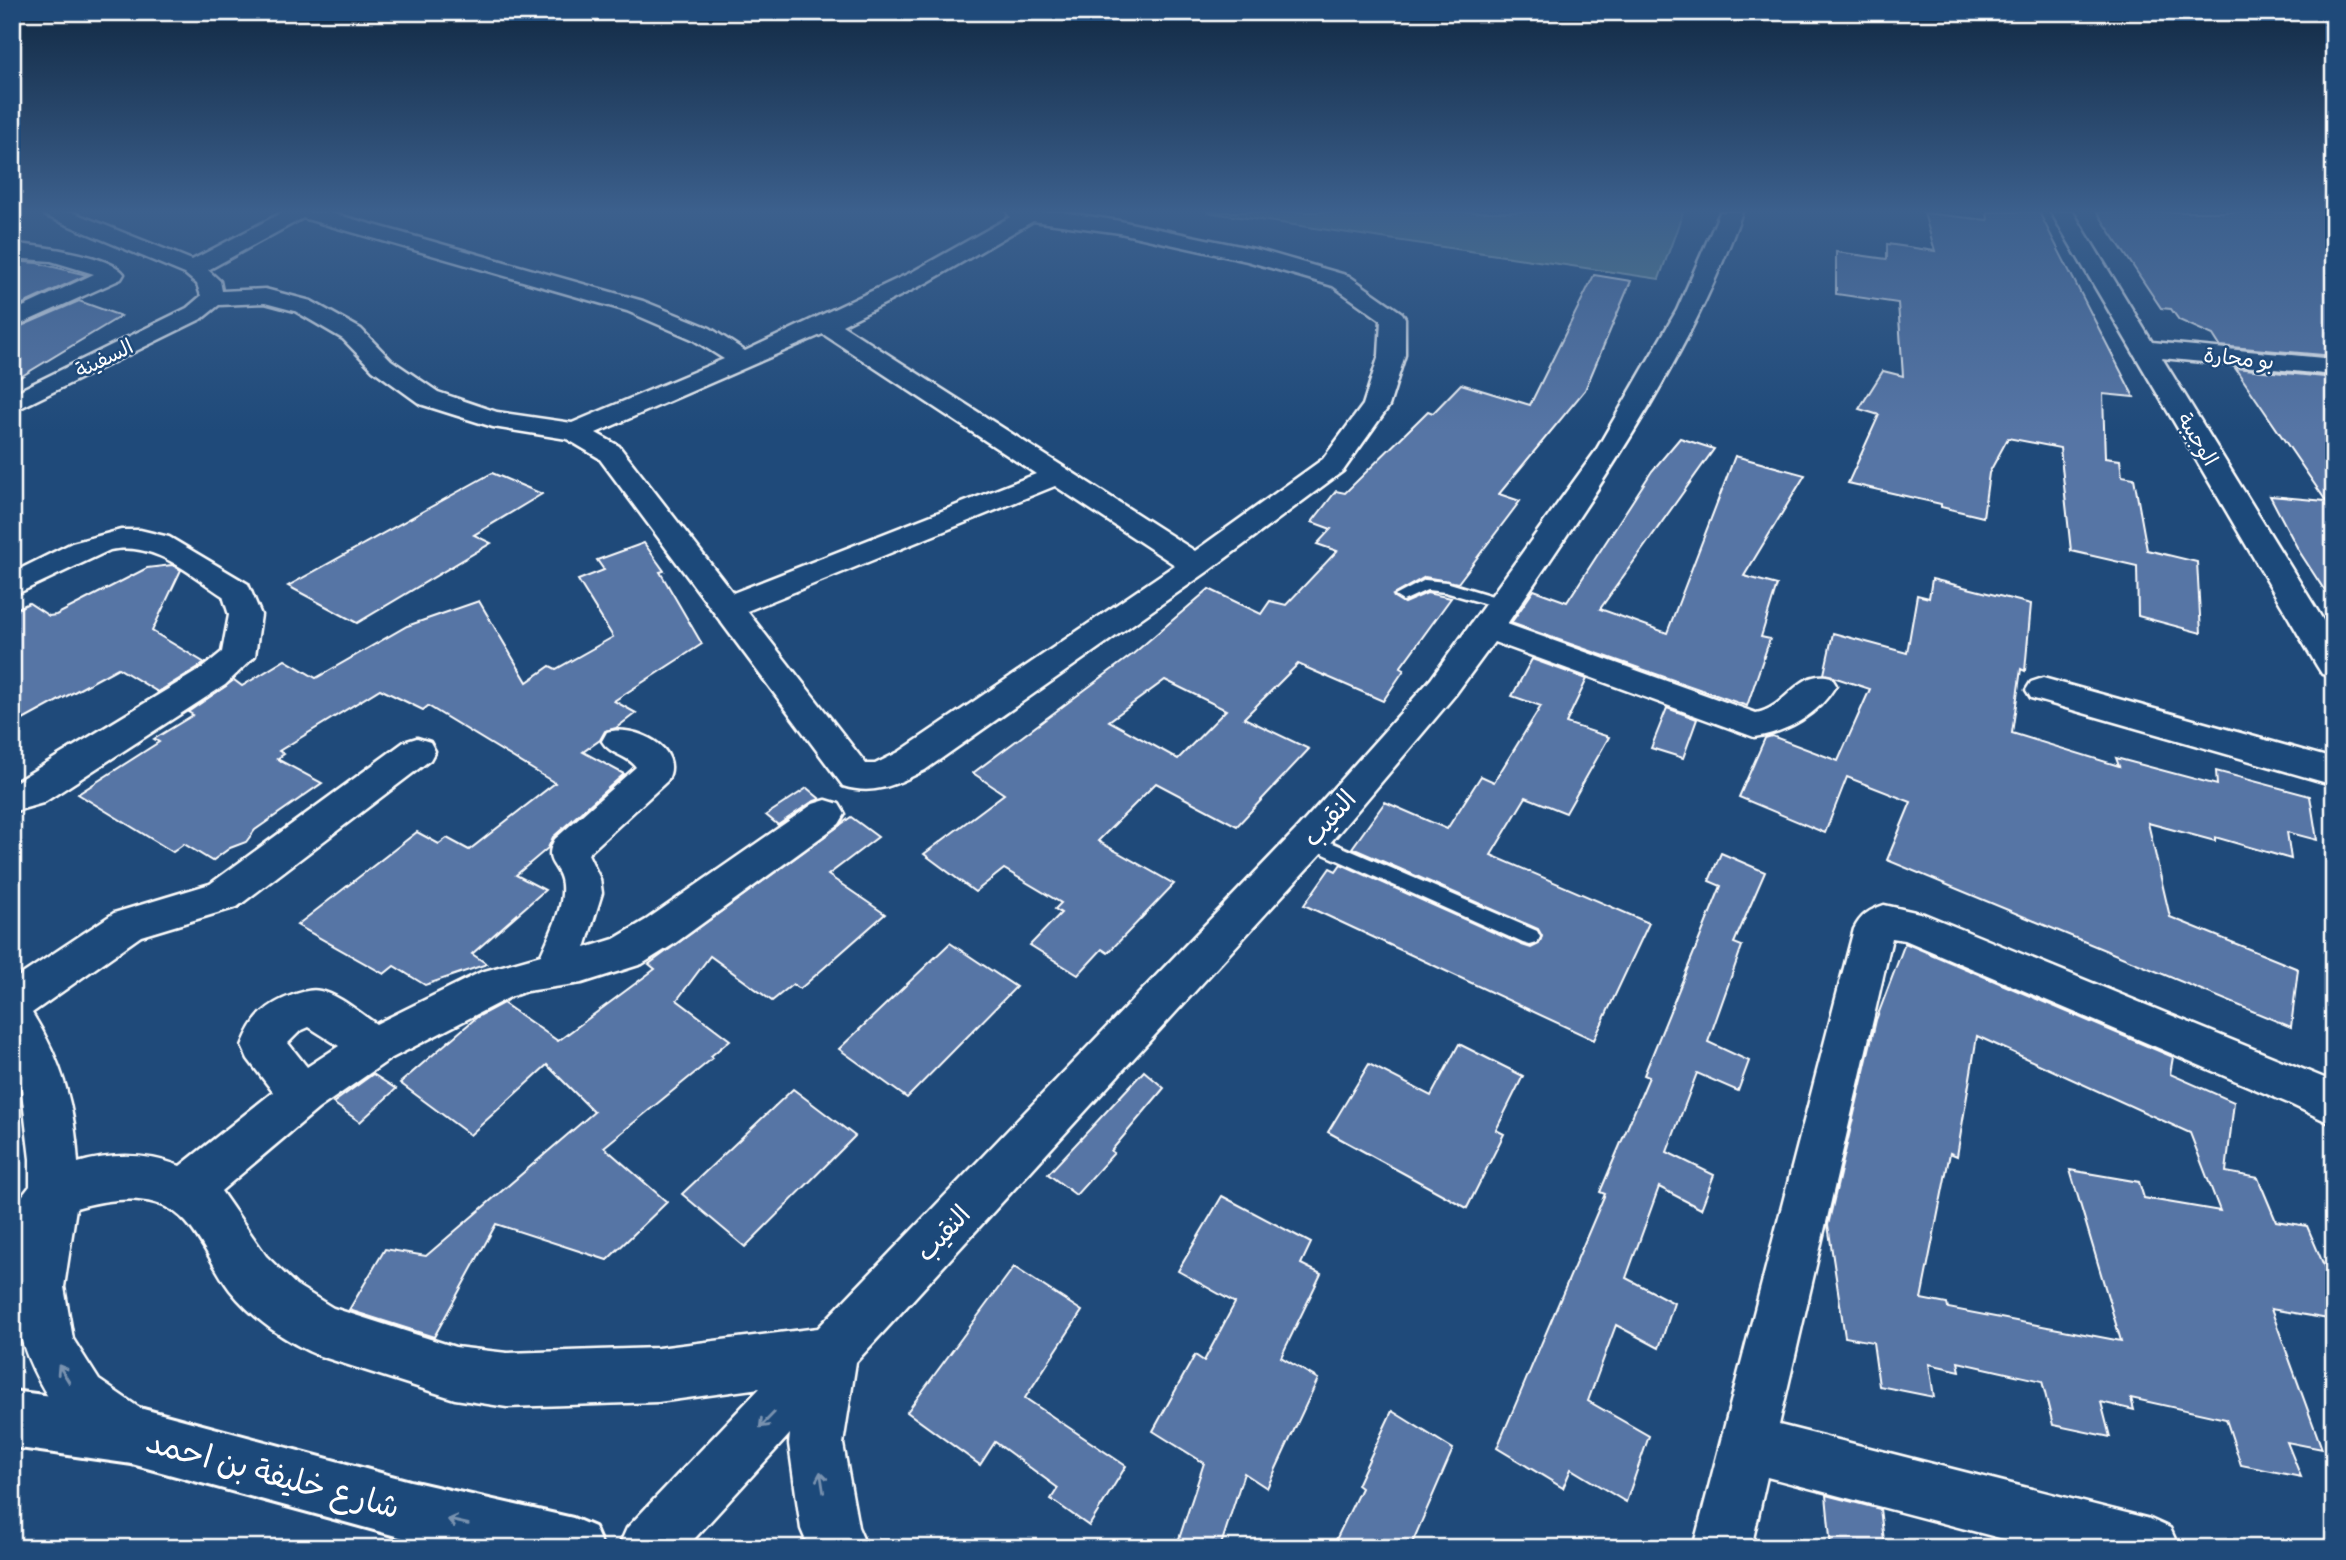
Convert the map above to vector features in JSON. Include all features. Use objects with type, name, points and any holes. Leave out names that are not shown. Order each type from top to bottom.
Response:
[{"type":"street","points":[[12,321],[90,285]]},
{"type":"street","points":[[209,285],[213,298],[265,296],[303,306],[352,334],[382,365],[429,398],[494,419],[575,432],[609,452],[856,778],[880,777],[912,761],[1196,565],[1333,465],[1376,406],[1392,355],[1392,318],[1346,285]]},
{"type":"street","points":[[563,285],[659,314],[721,344],[741,360]]},
{"type":"street","points":[[575,432],[824,324],[905,285]]},
{"type":"street","name":"النقيب","points":[[647,1548],[1310,840],[1416,720],[1495,616],[1608,453],[1701,285]]},
{"type":"street","name":"الوجيبة","points":[[2106,285],[2334,666]]},
{"type":"street","name":"السفينة","points":[[12,404],[195,313],[213,298]]},
{"type":"street","points":[[824,324],[1196,565]]},
{"type":"street","name":"بو محارة","points":[[2144,349],[2334,368]]},
{"type":"street","points":[[726,608],[1057,475]]},
{"type":"street","points":[[12,586],[96,546],[128,538],[158,543],[237,591],[245,615],[238,656],[213,677],[30,793],[12,798]]},
{"type":"street","points":[[1495,616],[1754,725],[1771,724],[1786,716],[1819,685]]},
{"type":"street","points":[[2043,690],[2334,772]]},
{"type":"street","points":[[556,970],[581,896],[580,877],[569,862],[569,849],[654,772],[656,766],[651,756],[620,741]]},
{"type":"street","points":[[12,1004],[128,924],[223,896],[417,751]]},
{"type":"street","points":[[186,1191],[302,1095],[374,1046],[496,984],[527,974],[582,966],[627,952],[660,932],[827,814]]},
{"type":"street","points":[[1722,1548],[1874,929],[1884,922],[1910,925],[2304,1089],[2334,1105]]},
{"type":"street","points":[[302,1095],[264,1046],[273,1027],[282,1019],[307,1009],[318,1009],[374,1046]]},
{"type":"street","points":[[12,1019],[29,1047],[44,1083],[54,1159],[54,1192],[39,1287],[48,1348],[80,1399],[132,1436]]},
{"type":"street","points":[[12,1248],[54,1192],[93,1181],[129,1177],[160,1181],[186,1191],[204,1207],[248,1273],[278,1303],[320,1330],[455,1373],[507,1380],[658,1376],[831,1353],[816,1444],[830,1529],[838,1548]]},
{"type":"street","name":"شارع خليفة بن احمد","points":[[12,1419],[132,1436],[410,1511],[573,1548]]},
{"type":"street","points":[[1748,1445],[2150,1548]]},
{"type":"lane","points":[[1403,596],[1425,585],[1446,587],[1495,616]]},
{"type":"lane","points":[[1310,840],[1530,937]]},
{"type":"building","points":[[12,285],[65,285],[12,309]]},
{"type":"building","points":[[1589,285],[1629,285],[1585,390],[1499,494],[1520,501],[1458,583],[1425,577],[1393,595],[1404,603],[1427,593],[1451,598],[1400,668],[1404,670],[1383,701],[1298,664],[1244,718],[1309,749],[1237,826],[1156,783],[1098,841],[1174,884],[1108,953],[1102,949],[1078,975],[1030,945],[1061,913],[1055,909],[1061,903],[1004,869],[975,892],[924,854],[1004,794],[973,773],[1133,654],[1209,589],[1261,614],[1270,601],[1286,605],[1337,551],[1317,544],[1331,529],[1312,522],[1336,491],[1345,493],[1428,411],[1433,413],[1461,384],[1530,405]],"holes":[[[1165,680],[1226,710],[1178,759],[1109,721]]]},
{"type":"building","points":[[1836,285],[2076,285],[2134,397],[2103,394],[2105,458],[2120,460],[2122,476],[2134,478],[2147,550],[2197,562],[2201,633],[2138,616],[2137,566],[2071,551],[2060,448],[2008,438],[1989,473],[1983,517],[1941,507],[1941,504],[1848,483],[1879,415],[1859,409],[1883,371],[1903,376],[1898,303],[1836,294]]},
{"type":"building","points":[[2146,285],[2334,285],[2334,356],[2220,346],[2213,335],[2179,320],[2171,309],[2161,308]]},
{"type":"building","points":[[79,301],[121,316],[12,382],[12,330]]},
{"type":"building","points":[[2235,368],[2334,378],[2334,605],[2299,551],[2270,496],[2326,501]]},
{"type":"building","points":[[1680,438],[1714,449],[1600,609],[1667,633],[1735,456],[1805,475],[1744,576],[1777,585],[1761,637],[1770,639],[1747,706],[1511,623],[1534,590],[1567,602],[1652,471]]},
{"type":"building","points":[[492,473],[542,494],[474,535],[491,543],[357,623],[288,586]]},
{"type":"building","points":[[644,543],[664,571],[660,572],[702,644],[614,701],[636,713],[616,728],[605,731],[600,740],[583,752],[624,774],[553,837],[548,848],[516,875],[545,890],[472,954],[487,964],[425,985],[394,966],[384,974],[297,925],[417,832],[439,844],[447,838],[469,850],[555,783],[428,706],[423,710],[380,689],[279,751],[284,754],[277,759],[322,783],[255,830],[246,842],[230,848],[212,861],[184,844],[173,852],[78,794],[159,742],[154,739],[193,715],[188,712],[234,680],[242,686],[285,660],[316,678],[407,626],[479,601],[527,682],[550,666],[556,669],[613,637],[578,580],[604,570],[597,560]]},
{"type":"building","points":[[172,565],[181,570],[152,631],[205,663],[158,692],[118,668],[12,726],[12,611],[29,603],[49,616],[56,615],[147,568]]},
{"type":"building","points":[[1932,579],[2031,604],[2025,671],[2021,669],[2012,733],[2119,766],[2116,758],[2217,785],[2216,771],[2310,796],[2317,840],[2287,832],[2291,859],[2215,837],[2215,841],[2148,823],[2170,917],[2298,969],[2291,1027],[1887,860],[1911,802],[1847,777],[1825,833],[1739,797],[1765,738],[1772,736],[1838,761],[1870,689],[1824,674],[1833,633],[1907,653],[1917,595],[1929,598]]},
{"type":"building","points":[[1532,659],[1587,679],[1566,723],[1609,737],[1566,813],[1526,797],[1491,855],[1649,923],[1594,1040],[1304,905],[1330,868],[1336,871],[1341,864],[1522,945],[1531,948],[1539,944],[1542,936],[1538,929],[1352,848],[1385,802],[1447,829],[1481,776],[1494,782],[1541,706],[1512,696]]},
{"type":"building","points":[[1667,708],[1697,719],[1683,758],[1651,748]]},
{"type":"building","points":[[807,788],[820,799],[778,825],[766,815]]},
{"type":"building","points":[[851,817],[878,837],[828,875],[885,914],[800,989],[793,984],[772,1001],[710,956],[677,1000],[730,1040],[711,1056],[713,1058],[604,1147],[667,1202],[607,1260],[496,1224],[434,1337],[349,1310],[385,1249],[426,1256],[594,1112],[547,1065],[470,1135],[400,1083],[477,1017],[503,1003],[558,1041],[655,969],[649,964]]},
{"type":"building","points":[[1721,853],[1765,872],[1734,943],[1742,946],[1708,1042],[1749,1061],[1738,1091],[1697,1073],[1667,1152],[1714,1175],[1701,1209],[1659,1187],[1626,1278],[1674,1303],[1659,1348],[1616,1325],[1588,1401],[1649,1436],[1626,1502],[1571,1469],[1563,1488],[1497,1448],[1605,1194],[1600,1192],[1649,1077],[1644,1075],[1721,886],[1709,881]]},
{"type":"building","points":[[950,943],[1016,987],[907,1098],[839,1049]]},
{"type":"building","points":[[1905,943],[2173,1057],[2170,1074],[2234,1102],[2226,1172],[2258,1178],[2276,1221],[2307,1226],[2334,1289],[2334,1320],[2271,1309],[2322,1449],[2287,1442],[2301,1477],[2241,1465],[2226,1419],[2131,1398],[2134,1410],[2101,1402],[2110,1437],[2053,1425],[2042,1381],[1958,1362],[1960,1371],[1929,1364],[1934,1397],[1879,1386],[1873,1342],[1845,1337],[1828,1225],[1876,1020]],"holes":[[[1977,1036],[2190,1133],[2220,1211],[2144,1198],[2139,1182],[2070,1170],[2121,1341],[1948,1308],[1947,1304],[1921,1299],[1950,1153],[1957,1156]]]},
{"type":"building","points":[[1459,1044],[1523,1076],[1496,1130],[1504,1134],[1467,1208],[1328,1132],[1369,1064],[1431,1096]]},
{"type":"building","points":[[1144,1071],[1164,1088],[1111,1151],[1114,1153],[1076,1195],[1048,1174]]},
{"type":"building","points":[[373,1074],[396,1089],[360,1122],[333,1103]]},
{"type":"building","points":[[793,1089],[855,1136],[745,1247],[682,1194]]},
{"type":"building","points":[[1222,1196],[1311,1243],[1301,1264],[1321,1274],[1281,1357],[1318,1379],[1267,1488],[1244,1473],[1220,1548],[1176,1548],[1204,1463],[1153,1431],[1195,1355],[1204,1361],[1235,1303],[1178,1271]]},
{"type":"building","points":[[1014,1267],[1082,1311],[1025,1398],[1126,1466],[1089,1526],[1051,1499],[1058,1488],[995,1442],[980,1465],[907,1412]]},
{"type":"building","points":[[1392,1411],[1453,1449],[1410,1548],[1332,1548],[1361,1488],[1357,1485]]},
{"type":"building","points":[[1826,1495],[1880,1509],[1885,1548],[1831,1548]]}]
